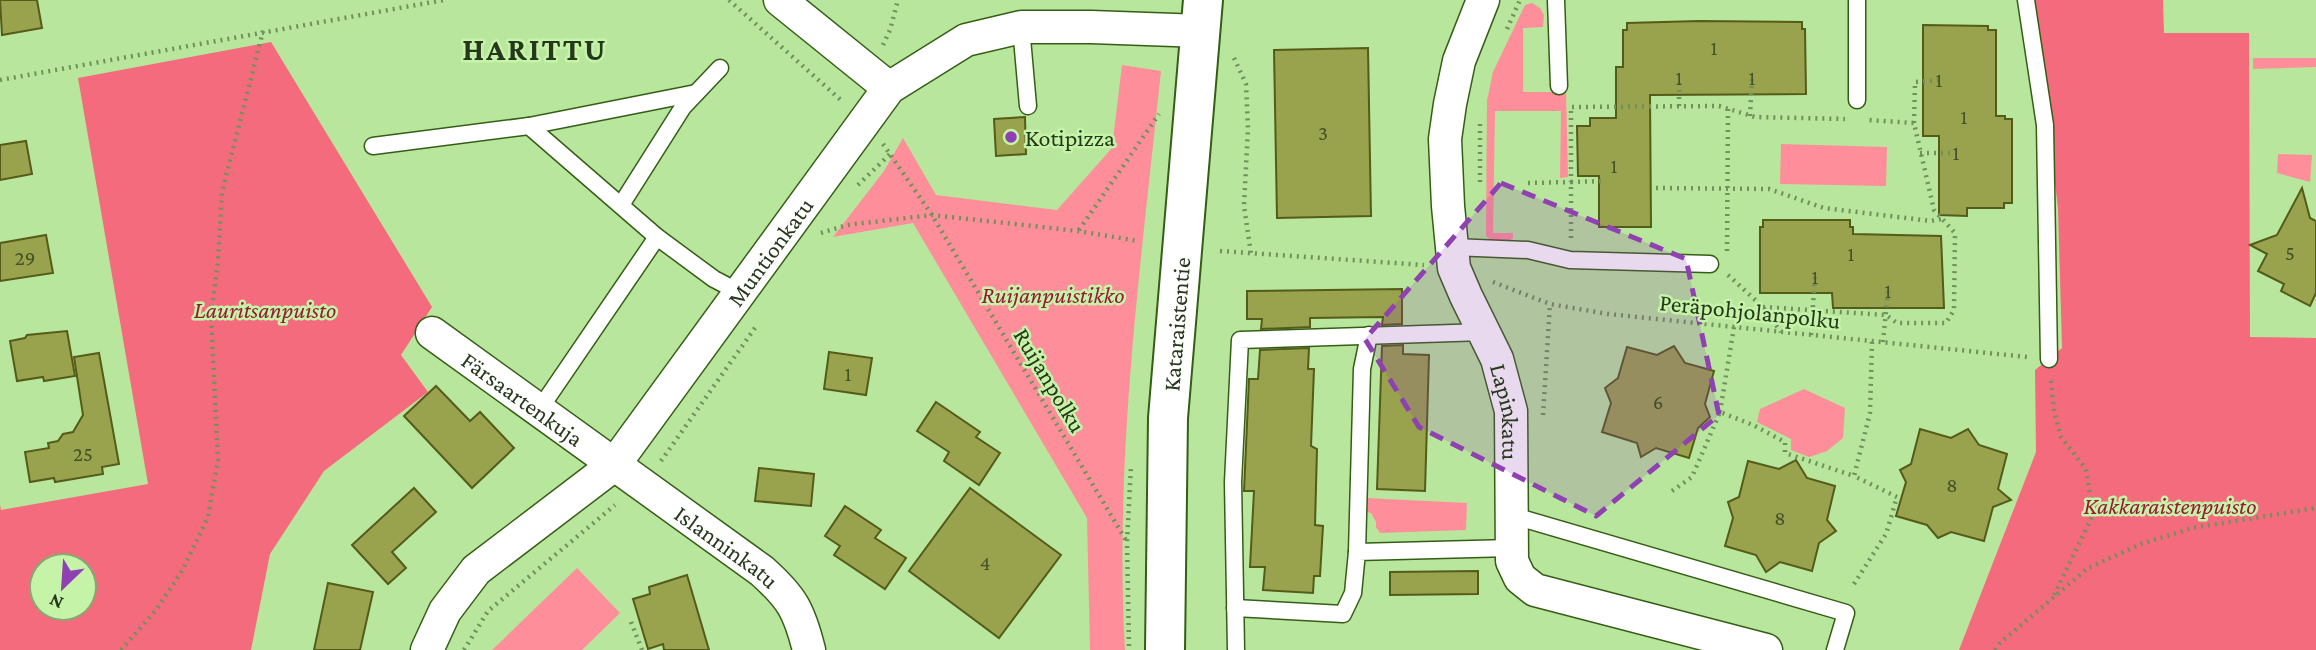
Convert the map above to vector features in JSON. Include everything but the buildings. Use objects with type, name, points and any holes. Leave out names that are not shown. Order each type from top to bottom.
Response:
[{"type":"street","points":[[780,0],[889,88]]},
{"type":"street","name":"Lapinkatu","points":[[1483,0],[1459,61],[1445,139],[1453,257],[1483,332],[1497,359],[1511,411],[1511,548],[1515,572],[1535,590],[1766,650]]},
{"type":"street","name":"Muntionkatu","points":[[427,650],[444,611],[476,570],[614,465],[889,88],[966,40],[1021,27],[1091,27],[1202,15]]},
{"type":"street","name":"Kataraistentie","points":[[1165,650],[1168,418],[1202,15]]},
{"type":"street","name":"Färsaartenkuja","points":[[432,333],[614,465]]},
{"type":"street","name":"Islanninkatu","points":[[614,465],[762,571],[784,591],[796,606],[809,650]]},
{"type":"lane","points":[[1556,0],[1559,86]]},
{"type":"lane","points":[[1857,0],[1857,100]]},
{"type":"lane","points":[[2026,0],[2045,125],[2049,359]]},
{"type":"lane","points":[[1021,27],[1028,106]]},
{"type":"lane","points":[[621,205],[683,107],[720,68]]},
{"type":"lane","points":[[373,146],[529,126],[696,93]]},
{"type":"lane","points":[[529,126],[657,237],[714,279],[739,292]]},
{"type":"lane","points":[[539,410],[657,237]]},
{"type":"lane","points":[[1453,257],[1528,250],[1570,260],[1710,264]]},
{"type":"lane","points":[[1237,650],[1233,482],[1240,340],[1483,332]]},
{"type":"lane","points":[[1235,608],[1343,614],[1353,593],[1357,552],[1362,369],[1369,335]]},
{"type":"lane","points":[[1511,515],[1846,613],[1835,650]]},
{"type":"lane","points":[[1357,552],[1511,548]]},
{"type":"path","points":[[0,80],[444,0]]},
{"type":"path","points":[[729,0],[841,101]]},
{"type":"path","points":[[1506,31],[1520,0]]},
{"type":"path","points":[[121,650],[156,610],[182,571],[208,517],[218,460],[211,315],[218,261],[222,192],[262,31]]},
{"type":"path","points":[[1234,58],[1245,84],[1248,128],[1244,206],[1251,254]]},
{"type":"path","points":[[1679,78],[1679,106]]},
{"type":"path","points":[[1750,116],[1752,78]]},
{"type":"path","points":[[1763,307],[1886,315],[1897,323],[1946,323],[1954,310],[1955,233],[1934,210],[1914,123],[1915,82],[1939,80]]},
{"type":"path","points":[[1570,260],[1571,107],[1718,106],[1750,116],[1914,123]]},
{"type":"path","points":[[1727,275],[1728,109]]},
{"type":"path","points":[[1078,231],[1160,112]]},
{"type":"path","points":[[1480,118],[1480,196]]},
{"type":"path","name":"Ruijanpolku","points":[[879,139],[932,215],[1127,542]]},
{"type":"path","points":[[1920,153],[1956,153]]},
{"type":"path","points":[[1528,183],[1605,181]]},
{"type":"path","points":[[1656,188],[1769,190],[1824,208],[1931,221],[1941,219]]},
{"type":"path","points":[[821,233],[859,223],[932,215],[1078,231],[1138,241]]},
{"type":"path","name":"Peräpohjolanpolku","points":[[1220,251],[1251,254],[1453,257],[1550,304],[1608,314],[2049,359]]},
{"type":"path","points":[[1710,264],[1727,275],[1763,307],[1781,332]]},
{"type":"path","points":[[1811,335],[1815,277]]},
{"type":"path","points":[[1883,342],[1888,291]]},
{"type":"path","points":[[1672,491],[1692,477],[1720,412],[1734,327]]},
{"type":"path","points":[[1854,476],[1870,413],[1872,341]]},
{"type":"path","points":[[2049,359],[2054,411],[2061,437],[2086,469],[2093,515],[2054,595]]},
{"type":"path","points":[[1720,412],[1785,442],[1786,453],[1854,476],[1897,497],[1886,534],[1854,584]]},
{"type":"path","points":[[1995,650],[2054,595],[2088,568],[2154,540],[2192,528],[2316,508]]},
{"type":"path","points":[[632,622],[642,650]]},
{"type":"highlighted area","points":[[1501,183],[1686,259],[1719,415],[1596,516],[1419,427],[1365,339]]},
{"type":"green space","name":"Kakkaraistenpuisto","points":[[2033,0],[2163,0],[2164,33],[2249,33],[2250,337],[2316,338],[2316,650],[1959,650],[2036,452],[2035,370],[2062,348],[2058,208]]},
{"type":"green space","points":[[1532,3],[1540,8],[1544,15],[1543,27],[1523,28],[1523,92],[1566,92],[1568,177],[1560,178],[1561,111],[1495,111],[1493,233],[1513,233],[1513,238],[1509,241],[1490,240],[1486,236],[1487,101],[1493,72],[1525,5]]},
{"type":"green space","name":"Lauritsanpuisto","points":[[271,42],[432,307],[401,355],[428,392],[324,471],[270,554],[251,650],[0,650],[0,505],[1,510],[148,484],[78,78]]},
{"type":"green space","points":[[2253,58],[2316,58],[2316,67],[2253,69]]},
{"type":"green space","name":"Ruijanpuistikko","points":[[1122,65],[1161,71],[1126,432],[1123,505],[1125,650],[1090,650],[1087,518],[913,223],[833,237],[884,171],[903,138],[936,195],[1057,210],[1112,148]]},
{"type":"green space","points":[[1781,144],[1887,147],[1886,186],[1780,184]]},
{"type":"green space","points":[[2278,154],[2312,155],[2310,182],[2277,173]]},
{"type":"green space","points":[[1804,389],[1845,408],[1843,438],[1827,451],[1809,457],[1791,450],[1791,439],[1757,422],[1760,409]]},
{"type":"green space","points":[[1366,498],[1467,503],[1466,530],[1380,533],[1371,513],[1366,512]]},
{"type":"green space","points":[[577,568],[620,613],[582,650],[492,650]]},
{"type":"place","name":"Kotipizza","points":[[1011,137]]},
{"type":"district","name":"HARITTU","points":[[535,49]]}]
